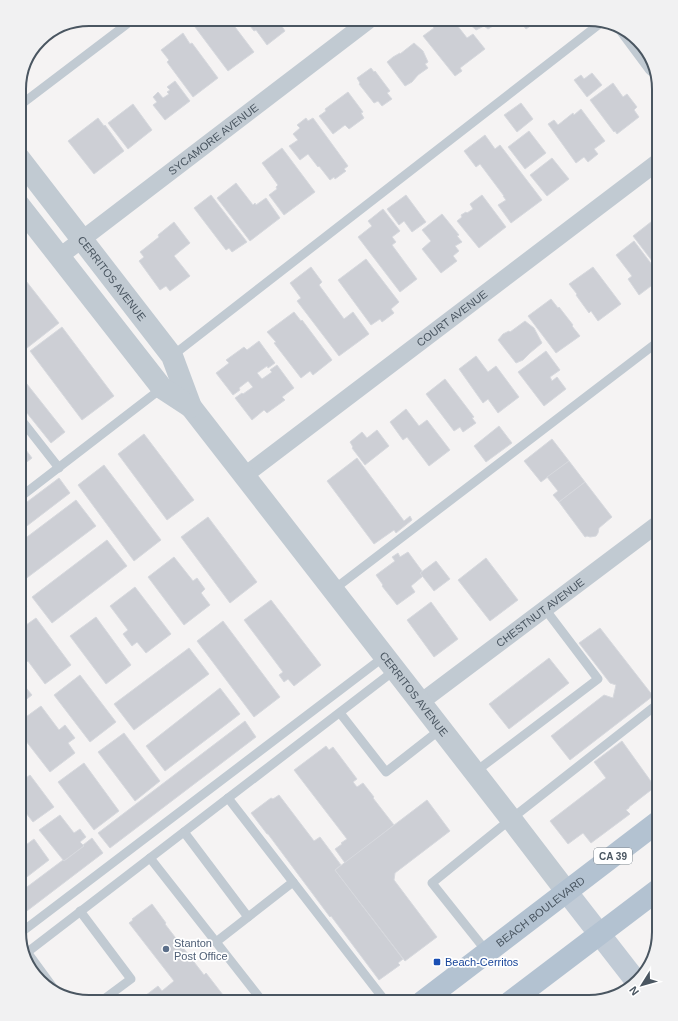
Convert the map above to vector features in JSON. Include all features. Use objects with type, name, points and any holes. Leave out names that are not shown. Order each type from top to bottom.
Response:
[{"type":"main road","name":"BEACH BOULEVARD","points":[[431,995],[652,826]]},
{"type":"main road","name":"CERRITOS AVENUE","points":[[566,891],[623,965]]},
{"type":"main road","points":[[519,995],[652,894]]},
{"type":"street","name":"SYCAMORE AVENUE","points":[[59,257],[361,26]]},
{"type":"street","name":"COURT AVENUE","points":[[244,476],[652,166]]},
{"type":"street","name":"CERRITOS AVENUE","points":[[26,167],[172,356],[191,407],[566,891]]},
{"type":"street","name":"CERRITOS AVENUE","points":[[26,214],[162,388],[191,407]]},
{"type":"street","name":"CHESTNUT AVENUE","points":[[421,702],[652,528]]},
{"type":"lane","points":[[26,101],[124,26]]},
{"type":"lane","points":[[172,356],[596,26]]},
{"type":"lane","points":[[333,590],[652,346]]},
{"type":"lane","points":[[26,493],[162,388]]},
{"type":"lane","points":[[26,426],[59,468]]},
{"type":"lane","points":[[475,772],[598,680],[545,610]]},
{"type":"lane","points":[[29,951],[340,713],[390,663]]},
{"type":"lane","points":[[26,929],[390,663]]},
{"type":"lane","points":[[487,952],[432,883],[652,708]]},
{"type":"lane","points":[[340,713],[386,772],[441,729]]},
{"type":"lane","points":[[228,798],[381,995]]},
{"type":"lane","points":[[184,832],[248,917]]},
{"type":"lane","points":[[150,858],[258,995]]},
{"type":"lane","points":[[216,942],[293,882]]},
{"type":"lane","points":[[80,911],[130,979],[109,995]]},
{"type":"lane","points":[[34,963],[43,975]]},
{"type":"building","points":[[194,26],[234,26],[254,52],[228,71]]},
{"type":"building","points":[[250,26],[282,26],[285,31],[267,45],[256,30],[254,31]]},
{"type":"building","points":[[432,26],[458,26],[467,38],[473,34],[485,49],[460,68],[462,71],[455,76],[423,36],[434,28]]},
{"type":"building","points":[[472,26],[484,26],[476,30]]},
{"type":"building","points":[[484,26],[493,26],[488,29]]},
{"type":"building","points":[[524,26],[530,26],[526,29]]},
{"type":"building","points":[[183,33],[190,44],[192,43],[218,78],[193,97],[167,62],[169,60],[161,50]]},
{"type":"building","points":[[414,43],[423,51],[428,62],[425,64],[428,68],[405,86],[387,62]]},
{"type":"building","points":[[371,68],[390,91],[387,93],[392,99],[382,106],[378,101],[374,103],[359,84],[360,83],[357,78]]},
{"type":"building","points":[[592,73],[602,85],[587,97],[574,80],[581,75],[584,79]]},
{"type":"building","points":[[175,81],[190,101],[165,120],[153,105],[157,102],[153,97],[158,92],[163,98],[169,94],[167,92],[170,90],[167,87]]},
{"type":"building","points":[[613,83],[623,97],[627,94],[637,107],[634,110],[639,117],[617,134],[590,100]]},
{"type":"building","points":[[348,92],[363,112],[361,113],[364,118],[349,129],[345,125],[333,134],[319,116],[326,111],[325,109]]},
{"type":"building","points":[[521,103],[533,119],[517,132],[504,115]]},
{"type":"building","points":[[133,104],[152,130],[128,149],[108,123]]},
{"type":"building","points":[[581,109],[605,141],[594,149],[598,154],[588,162],[584,157],[576,163],[548,124],[554,120],[558,125],[573,113],[574,115]]},
{"type":"building","points":[[98,118],[124,151],[94,174],[68,141]]},
{"type":"building","points":[[306,118],[308,121],[313,118],[348,166],[344,169],[346,171],[335,179],[334,177],[330,180],[308,154],[300,160],[289,146],[298,140],[293,134],[300,128],[297,125]]},
{"type":"building","points":[[529,131],[546,153],[525,169],[508,147]]},
{"type":"building","points":[[485,135],[495,149],[500,145],[542,200],[511,223],[498,205],[506,200],[504,196],[480,164],[476,167],[464,151]]},
{"type":"building","points":[[282,148],[315,192],[284,215],[269,195],[277,189],[276,187],[278,185],[262,163]]},
{"type":"building","points":[[552,158],[569,179],[547,196],[530,175]]},
{"type":"building","points":[[236,183],[253,205],[255,203],[256,205],[266,198],[280,218],[250,241],[217,198]]},
{"type":"building","points":[[211,195],[247,242],[232,252],[229,248],[226,250],[194,208]]},
{"type":"building","points":[[406,195],[426,222],[412,232],[404,221],[399,225],[387,209]]},
{"type":"building","points":[[482,195],[506,227],[479,248],[457,221],[462,217],[461,215],[473,209],[470,204]]},
{"type":"building","points":[[383,209],[400,231],[392,237],[396,242],[392,245],[417,279],[400,292],[358,237],[372,226],[368,221]]},
{"type":"building","points":[[442,214],[459,235],[457,236],[462,242],[455,246],[459,251],[453,256],[457,261],[441,273],[422,249],[431,241],[422,230]]},
{"type":"building","points":[[652,221],[652,261],[633,236]]},
{"type":"building","points":[[174,222],[190,243],[174,256],[190,276],[170,291],[166,286],[160,290],[139,261],[144,257],[140,252],[159,237],[158,235]]},
{"type":"building","points":[[634,241],[652,265],[652,285],[639,295],[628,279],[632,276],[616,255]]},
{"type":"building","points":[[366,259],[399,302],[391,309],[394,313],[382,322],[380,319],[371,325],[338,280]]},
{"type":"building","points":[[311,267],[322,282],[319,285],[344,319],[353,312],[369,334],[339,356],[297,301],[301,298],[290,283]]},
{"type":"building","points":[[593,267],[621,304],[598,321],[591,311],[589,313],[569,284]]},
{"type":"building","points":[[26,281],[59,323],[27,348],[26,347]]},
{"type":"building","points":[[551,299],[558,308],[559,307],[580,336],[556,353],[528,316]]},
{"type":"building","points":[[294,312],[301,321],[302,320],[332,360],[313,375],[310,371],[301,378],[274,343],[276,342],[267,332]]},
{"type":"building","points":[[525,321],[534,328],[542,343],[523,360],[516,363],[498,340],[503,334],[509,331],[510,332]]},
{"type":"building","points":[[62,327],[114,396],[82,420],[30,351]]},
{"type":"building","points":[[259,341],[275,363],[268,368],[267,366],[257,373],[262,379],[272,372],[270,370],[277,365],[294,388],[282,397],[285,400],[267,413],[264,410],[252,420],[235,398],[253,387],[248,381],[233,395],[216,373],[229,363],[226,360],[244,347],[247,350]]},
{"type":"building","points":[[546,351],[560,370],[550,377],[552,381],[557,377],[566,389],[544,406],[518,372]]},
{"type":"building","points":[[476,356],[488,372],[496,366],[519,397],[498,413],[488,399],[483,403],[459,369]]},
{"type":"building","points":[[445,379],[474,417],[472,418],[476,423],[463,432],[460,427],[454,431],[426,394]]},
{"type":"building","points":[[26,383],[65,432],[51,443],[26,412]]},
{"type":"building","points":[[406,409],[419,426],[427,420],[450,450],[429,466],[407,437],[403,440],[390,422]]},
{"type":"building","points":[[499,426],[512,443],[486,462],[474,446]]},
{"type":"building","points":[[377,430],[389,446],[365,465],[352,448],[353,447],[350,442],[362,432],[367,438]]},
{"type":"building","points":[[144,434],[194,500],[167,520],[118,454]]},
{"type":"building","points":[[552,439],[569,461],[541,482],[524,461]]},
{"type":"building","points":[[26,450],[32,458],[26,463]]},
{"type":"building","points":[[357,458],[404,521],[410,516],[412,520],[396,533],[394,530],[374,544],[327,481]]},
{"type":"building","points":[[569,461],[585,482],[559,502],[553,495],[558,491],[547,477]]},
{"type":"building","points":[[104,465],[161,540],[134,561],[78,485]]},
{"type":"building","points":[[59,478],[70,493],[26,527],[26,503]]},
{"type":"building","points":[[585,482],[612,517],[599,528],[596,536],[590,537],[585,537],[559,502]]},
{"type":"building","points":[[76,500],[96,526],[26,578],[26,538]]},
{"type":"building","points":[[208,517],[257,582],[230,603],[181,537]]},
{"type":"building","points":[[107,540],[127,566],[52,623],[32,597]]},
{"type":"building","points":[[408,552],[422,571],[420,573],[423,576],[411,586],[415,592],[397,605],[382,586],[383,585],[376,575],[395,561],[392,557],[398,553],[400,557]]},
{"type":"building","points":[[174,557],[193,581],[197,578],[205,589],[201,593],[210,605],[184,625],[148,577]]},
{"type":"building","points":[[486,558],[518,600],[490,621],[458,580]]},
{"type":"building","points":[[436,561],[450,579],[434,591],[420,573]]},
{"type":"building","points":[[135,587],[171,634],[146,653],[137,642],[132,646],[123,634],[128,630],[110,606]]},
{"type":"building","points":[[271,600],[321,665],[294,686],[288,679],[284,682],[279,675],[283,672],[244,620]]},
{"type":"building","points":[[431,602],[458,639],[434,657],[407,620]]},
{"type":"building","points":[[96,617],[131,665],[106,684],[70,636]]},
{"type":"building","points":[[36,618],[71,665],[45,684],[28,661],[26,663],[26,625]]},
{"type":"building","points":[[223,621],[280,697],[254,717],[197,641]]},
{"type":"building","points":[[600,628],[652,695],[652,697],[570,760],[551,736],[604,695],[613,698],[616,685],[610,683],[579,643]]},
{"type":"building","points":[[189,648],[209,674],[134,730],[114,704]]},
{"type":"building","points":[[549,658],[569,683],[509,729],[489,704]]},
{"type":"building","points":[[80,675],[116,722],[90,742],[54,695]]},
{"type":"building","points":[[26,688],[32,695],[26,700]]},
{"type":"building","points":[[220,688],[240,714],[165,771],[146,746]]},
{"type":"building","points":[[41,706],[59,730],[65,725],[75,738],[68,743],[75,753],[50,772],[26,741],[26,717]]},
{"type":"building","points":[[245,721],[256,737],[110,848],[98,833]]},
{"type":"building","points":[[124,733],[160,781],[135,801],[98,752]]},
{"type":"building","points":[[622,741],[652,783],[652,789],[626,810],[630,814],[591,843],[583,833],[568,844],[550,821],[606,778],[594,762]]},
{"type":"building","points":[[326,746],[329,750],[333,747],[357,779],[353,782],[357,787],[363,783],[394,825],[345,863],[335,849],[347,839],[294,770]]},
{"type":"building","points":[[84,763],[119,811],[94,830],[58,782]]},
{"type":"building","points":[[30,775],[54,807],[33,822],[26,813],[26,778]]},
{"type":"building","points":[[279,795],[314,841],[320,837],[341,865],[335,870],[403,959],[398,963],[400,965],[379,980],[251,813],[271,798],[273,799]]},
{"type":"building","points":[[427,800],[450,831],[395,873],[394,880],[437,937],[405,961],[335,870]]},
{"type":"building","points":[[60,815],[74,833],[80,829],[86,837],[80,842],[84,846],[64,861],[39,830]]},
{"type":"building","points":[[92,838],[103,853],[26,912],[26,888],[84,846],[83,845]]},
{"type":"building","points":[[34,839],[49,860],[26,878],[26,845]]},
{"type":"building","name":"Stanton Post Office","points":[[152,904],[166,923],[165,924],[204,975],[206,973],[223,995],[146,995],[158,986],[162,991],[174,981],[129,923],[133,920],[132,919]]},
{"type":"place","name":"Stanton Post Office","points":[[166,949]]},
{"type":"place","name":"Beach-Cerritos","points":[[437,962]]}]
